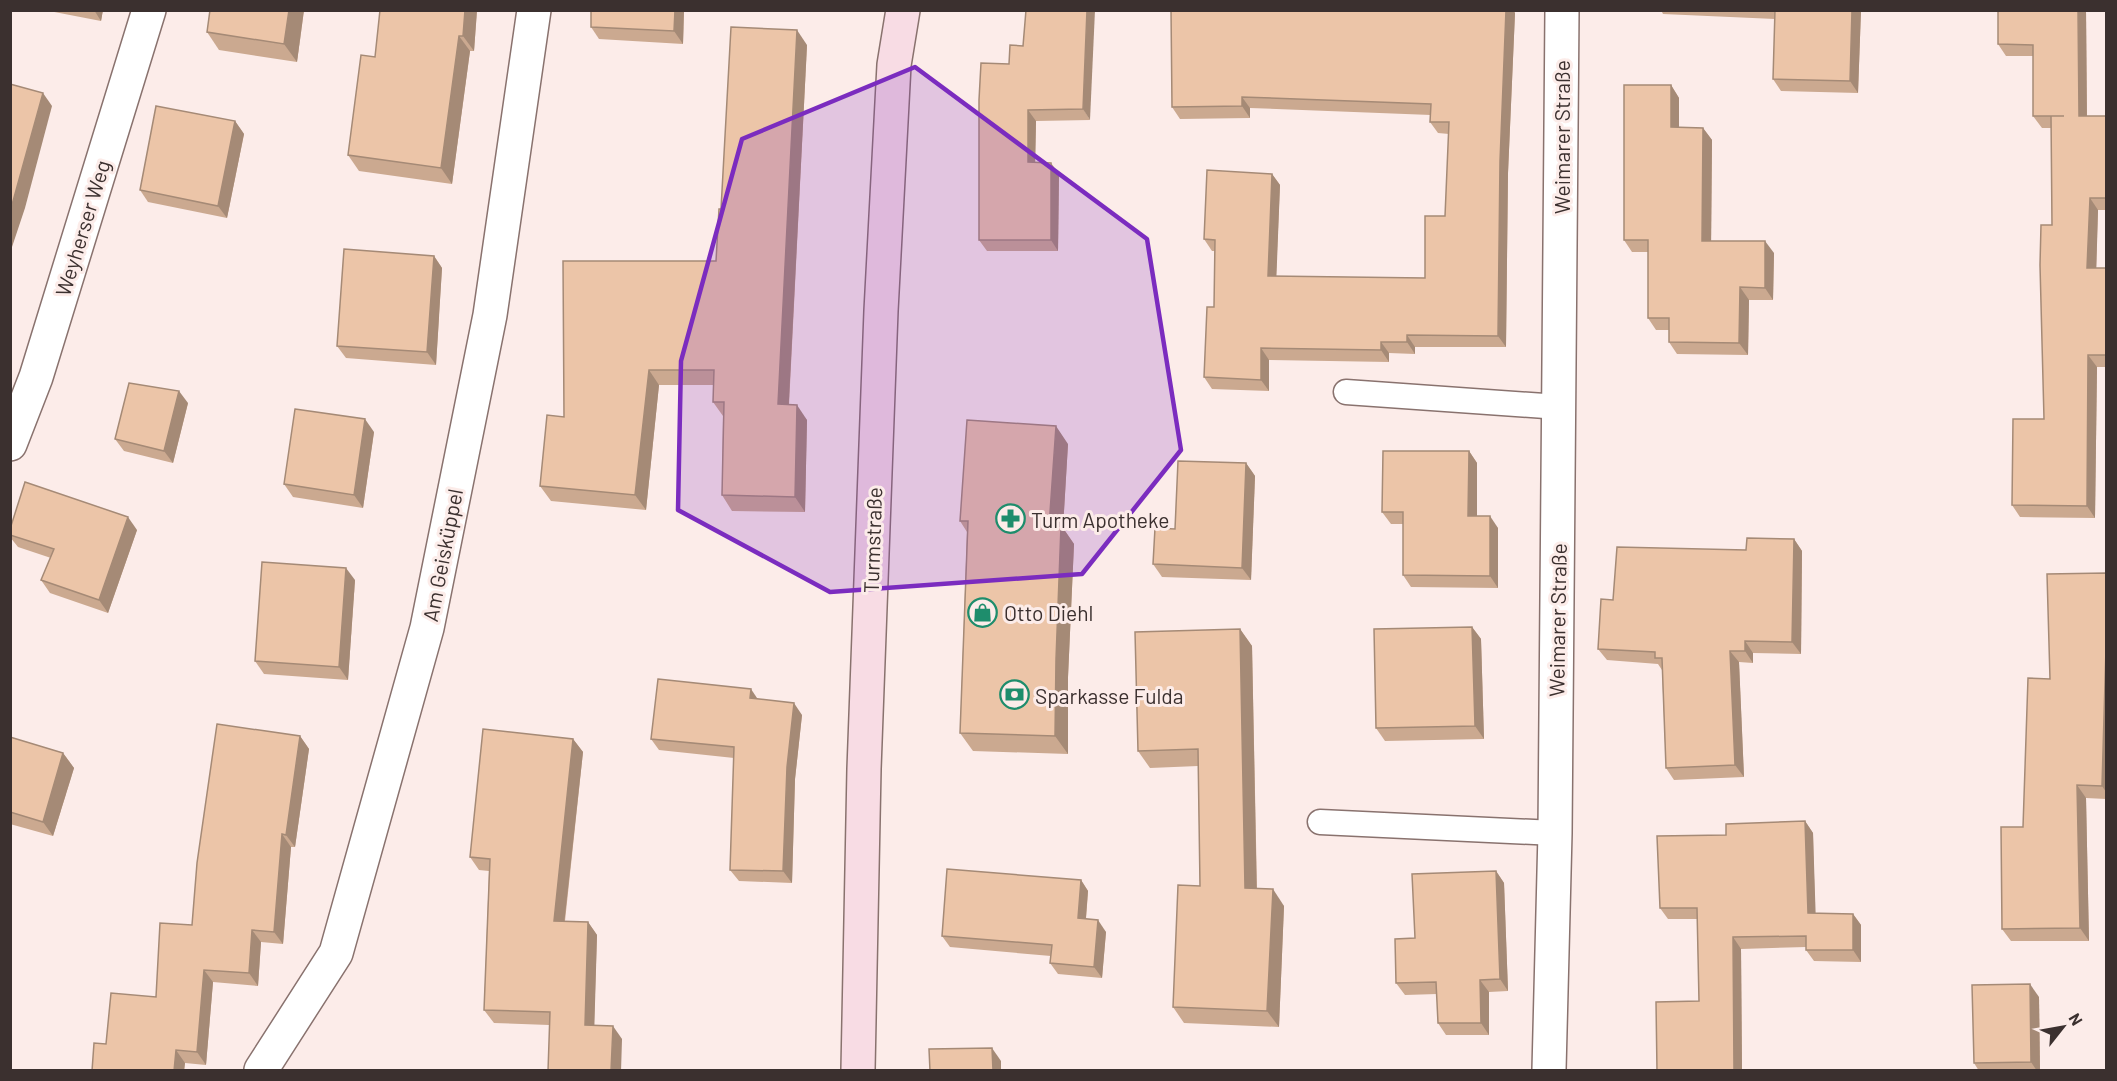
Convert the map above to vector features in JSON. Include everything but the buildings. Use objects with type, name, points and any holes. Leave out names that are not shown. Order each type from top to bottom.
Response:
[{"type":"main road","name":"Turmstraße","points":[[858,1071],[864,769],[880,311],[894,65],[903,10]]},
{"type":"street","name":"Weyherser Weg","points":[[10,444],[36,377],[148,10]]},
{"type":"street","name":"Am Geisküppel","points":[[261,1071],[336,953],[427,628],[490,315],[534,10]]},
{"type":"street","name":"Weimarer Straße","points":[[1549,1071],[1555,833],[1562,10]]},
{"type":"lane","points":[[1346,392],[1559,407]]},
{"type":"lane","points":[[1320,822],[1555,833]]},
{"type":"highlighted area","points":[[915,67],[1147,239],[1181,450],[1082,574],[830,592],[678,510],[681,361],[742,139]]},
{"type":"place","name":"Turm Apotheke","points":[[1010,519]]},
{"type":"place","name":"Otto Diehl","points":[[983,612]]},
{"type":"place","name":"Sparkasse Fulda","points":[[1014,695]]}]
